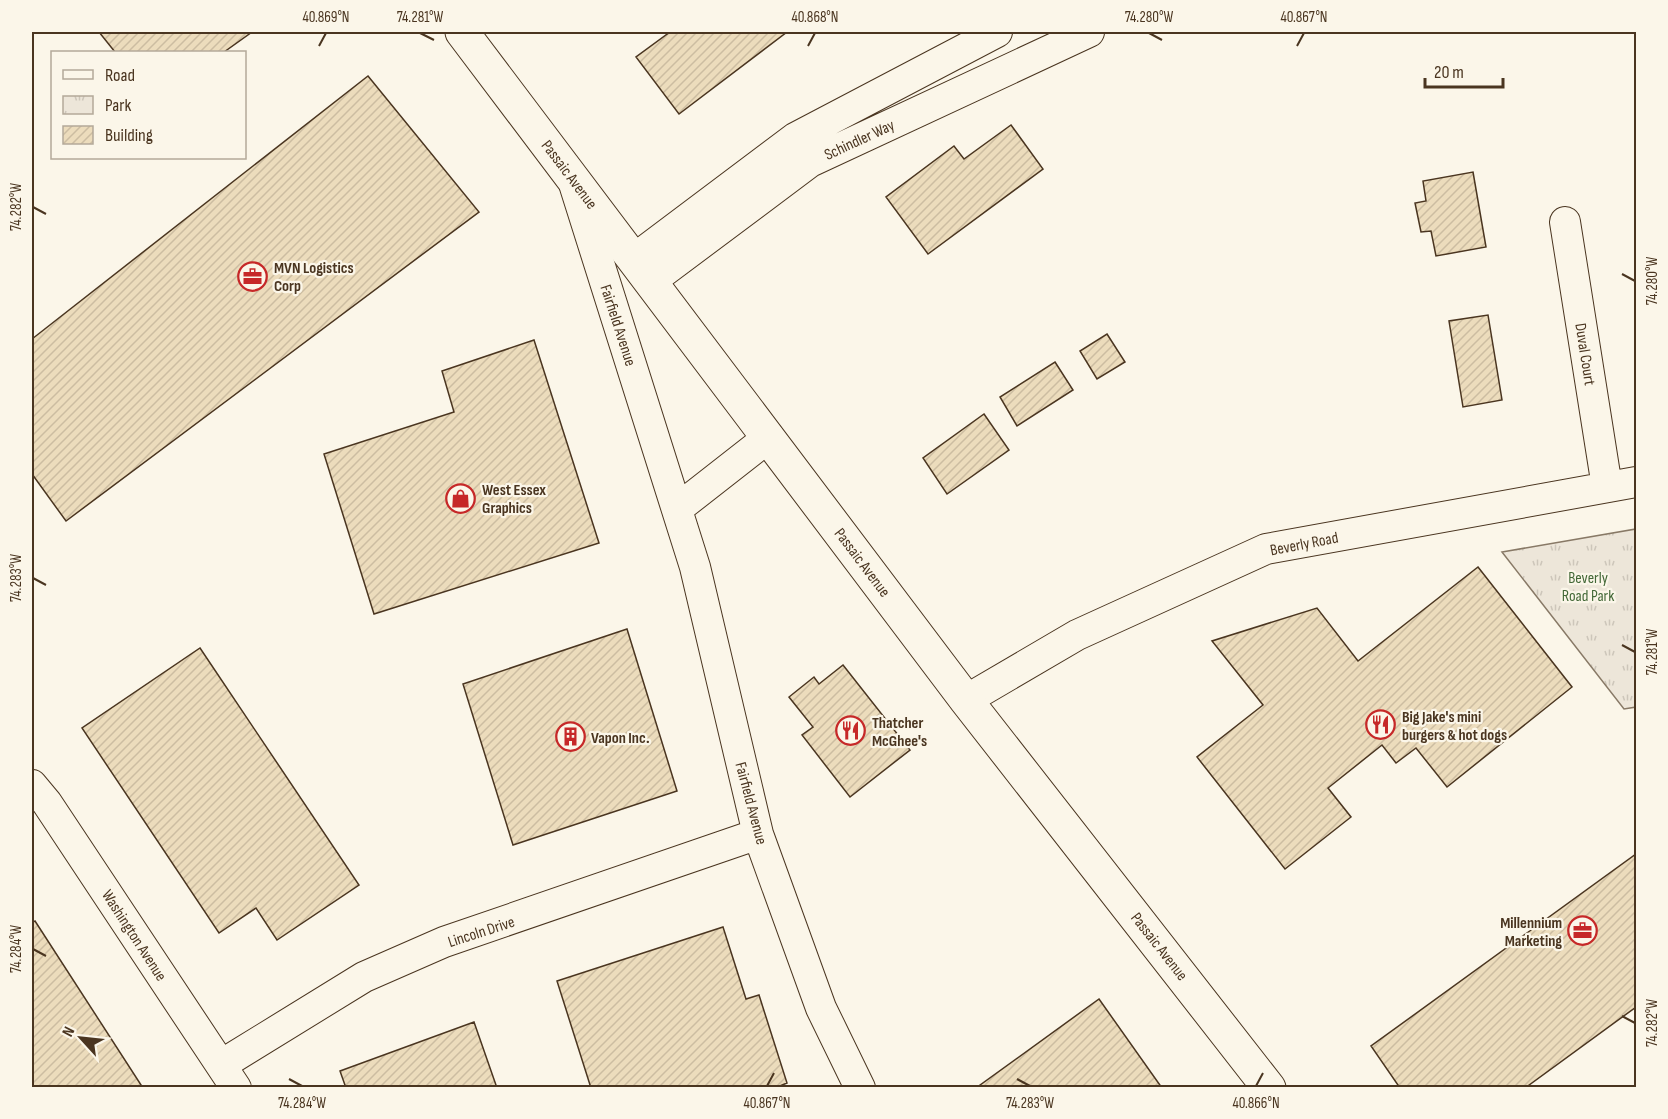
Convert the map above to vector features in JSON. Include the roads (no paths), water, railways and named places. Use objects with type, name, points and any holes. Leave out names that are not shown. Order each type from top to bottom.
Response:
[{"type":"main road","name":"Passaic Avenue","points":[[462,32],[966,700],[1269,1088]]},
{"type":"street","name":"Schindler Way","points":[[643,270],[795,138],[997,32]]},
{"type":"street","name":"Schindler Way","points":[[643,270],[810,162],[1089,32]]},
{"type":"street","name":"Fairfield Avenue","points":[[571,176],[695,567],[759,834],[821,1008],[860,1088]]},
{"type":"street","name":"Duval Court","points":[[1566,222],[1607,487]]},
{"type":"street","points":[[677,509],[769,437]]},
{"type":"street","name":"Beverly Road","points":[[966,700],[1077,635],[1266,549],[1636,482]]},
{"type":"street","name":"Washington Avenue","points":[[32,784],[47,802],[228,1076]]},
{"type":"street","name":"Lincoln Drive","points":[[228,1076],[364,977],[444,942],[759,834]]},
{"type":"place","name":"MVN Logistics Corp","points":[[253,276]]},
{"type":"place","name":"West Essex Graphics","points":[[461,498]]},
{"type":"place","name":"Big Jake's mini burgers & hot dogs","points":[[1381,725]]},
{"type":"place","name":"Thatcher McGhee's","points":[[851,731]]},
{"type":"place","name":"Vapon Inc.","points":[[570,737]]},
{"type":"place","name":"Millennium Marketing","points":[[1583,931]]},
{"type":"park label","name":"Beverly Road Park","points":[[1588,586]]}]
